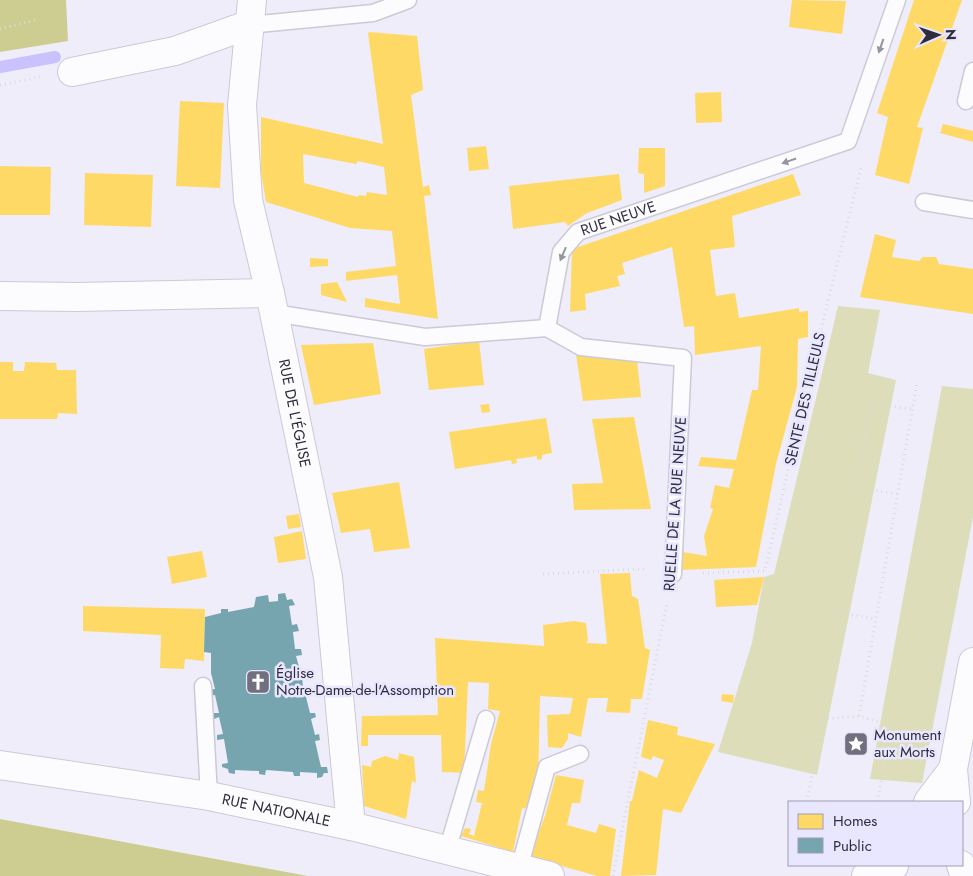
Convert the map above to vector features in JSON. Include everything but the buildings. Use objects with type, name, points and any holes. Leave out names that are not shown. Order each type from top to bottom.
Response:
[{"type":"street","points":[[72,72],[176,51],[250,12]]},
{"type":"street","name":"RUE DE L'ÉGLISE","points":[[250,12],[242,105],[248,200],[272,303],[328,577],[351,826]]},
{"type":"street","points":[[0,296],[272,303]]},
{"type":"street","points":[[956,801],[953,770],[973,662]]},
{"type":"street","name":"RUE NATIONALE","points":[[0,765],[210,796],[351,826],[550,876]]},
{"type":"street","points":[[929,801],[953,770]]},
{"type":"street","points":[[866,876],[893,869]]},
{"type":"lane","points":[[250,12],[373,14],[408,0]]},
{"type":"lane","points":[[848,141],[897,0]]},
{"type":"lane","points":[[966,101],[973,72]]},
{"type":"lane","name":"RUE NEUVE","points":[[547,328],[561,252],[578,232],[848,141]]},
{"type":"lane","points":[[924,202],[973,210]]},
{"type":"lane","points":[[272,303],[425,337],[547,328]]},
{"type":"lane","name":"RUELLE DE LA RUE NEUVE","points":[[547,328],[581,347],[684,358],[673,571]]},
{"type":"lane","points":[[203,686],[210,796]]},
{"type":"lane","points":[[447,851],[486,719]]},
{"type":"lane","points":[[519,869],[548,767],[580,754]]},
{"type":"path","points":[[0,29],[39,19]]},
{"type":"path","name":"SENTE DES TILLEULS","points":[[673,571],[765,571],[807,386],[862,165],[848,141]]},
{"type":"path","points":[[859,716],[917,384]]},
{"type":"path","points":[[897,494],[856,487],[871,404],[912,408]]},
{"type":"path","points":[[543,574],[673,571]]},
{"type":"path","name":"RUELLE DE LA RUE NEUVE","points":[[613,876],[673,571]]},
{"type":"path","points":[[832,611],[875,619]]},
{"type":"path","points":[[806,801],[822,719],[859,716],[878,722],[890,740],[877,801]]},
{"type":"green space","points":[[0,0],[66,0],[68,41],[0,52]]},
{"type":"green space","points":[[838,306],[880,310],[868,373],[896,380],[817,775],[718,752],[752,643],[764,577],[774,574]]},
{"type":"green space","points":[[942,386],[973,389],[973,517],[922,783],[870,779]]},
{"type":"green space","points":[[0,819],[308,876],[0,876]]},
{"type":"waterway","points":[[0,67],[55,57]]},
{"type":"place","name":"Église Notre-Dame-de-l'Assomption","points":[[258,682]]},
{"type":"place","name":"Monument aux Morts","points":[[856,744]]}]
